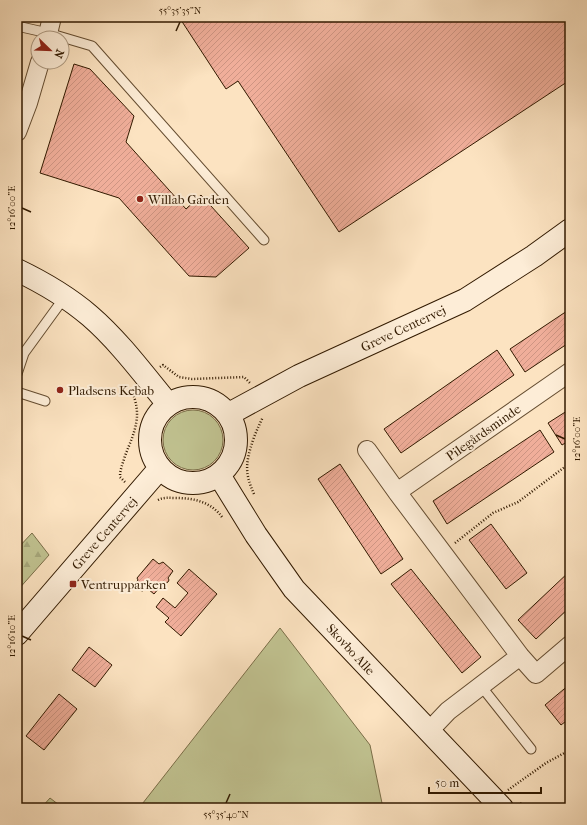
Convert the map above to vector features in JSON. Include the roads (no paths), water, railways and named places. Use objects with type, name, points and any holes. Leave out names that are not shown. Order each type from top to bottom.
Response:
[{"type":"street","points":[[17,132],[28,103],[38,70]]},
{"type":"street","name":"Greve Centervej","points":[[228,414],[299,376],[465,300],[534,256],[570,230]]},
{"type":"street","points":[[17,270],[64,298],[90,316],[116,343],[168,404]]},
{"type":"street","name":"Pilegårdsminde","points":[[397,492],[570,372]]},
{"type":"street","points":[[184,397],[201,397],[216,403],[228,414],[235,426],[237,440],[235,453],[229,465],[219,475],[208,481],[194,484],[181,482],[169,477],[160,468],[152,456],[150,441],[151,427],[158,414],[168,404],[184,397]]},
{"type":"street","points":[[367,450],[442,553],[520,656],[536,674],[570,645]]},
{"type":"street","name":"Greve Centervej","points":[[17,634],[160,468]]},
{"type":"street","name":"Skovbo Alle","points":[[219,475],[256,535],[294,589],[429,731],[510,798]]},
{"type":"street","points":[[429,731],[448,711],[520,656]]},
{"type":"lane","points":[[17,26],[49,29],[92,46],[264,240]]},
{"type":"lane","points":[[17,374],[24,353],[64,298]]},
{"type":"lane","points":[[17,392],[45,401]]},
{"type":"lane","points":[[481,686],[531,749]]},
{"type":"place","name":"Willab Garden","points":[[140,199]]},
{"type":"place","name":"Pladsens Kebab","points":[[60,390]]},
{"type":"place","name":"Ventrupparken","points":[[73,584]]}]
